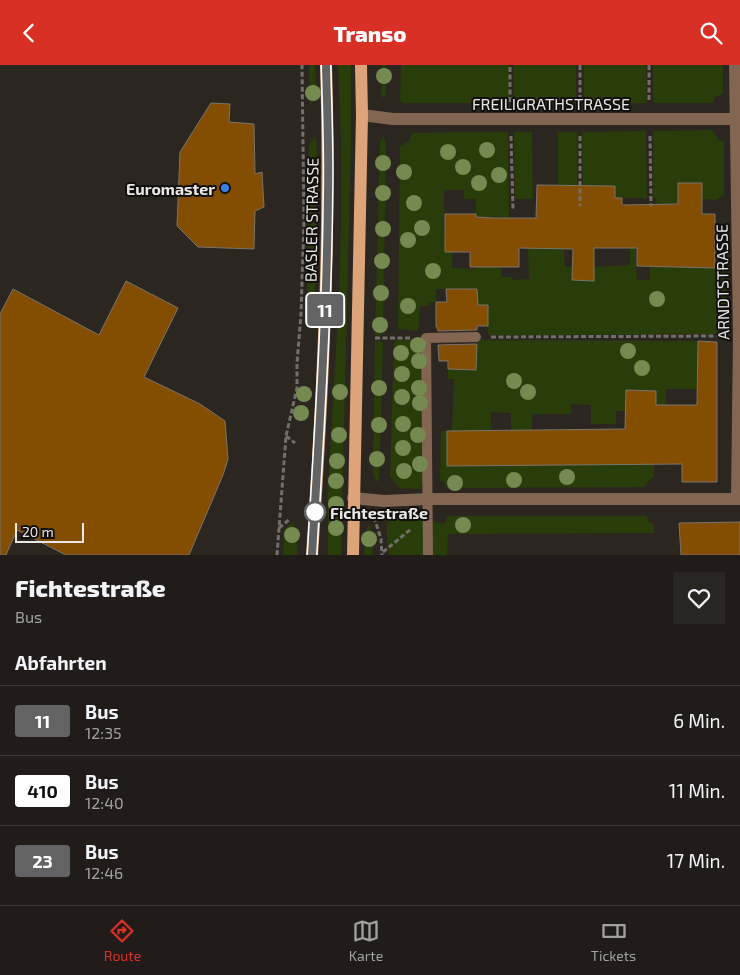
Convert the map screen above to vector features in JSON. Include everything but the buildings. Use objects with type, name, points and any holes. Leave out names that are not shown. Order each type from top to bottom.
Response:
[{"type":"main road","name":"BASLER STRASSE","points":[[312,555],[326,297],[328,194],[326,65]]},
{"type":"main road","points":[[353,555],[362,115],[361,65]]},
{"type":"street","name":"ARNDTSTRASSE","points":[[736,65],[738,119],[739,498]]},
{"type":"street","name":"FREILIGRATHSTRASSE","points":[[362,115],[393,119],[738,119]]},
{"type":"street","points":[[353,498],[384,501],[429,499],[739,498]]},
{"type":"lane","points":[[428,555],[429,499],[426,338],[476,337]]},
{"type":"path","points":[[277,555],[286,435],[297,387],[301,314],[304,222],[302,65]]},
{"type":"path","points":[[476,337],[739,336]]},
{"type":"path","points":[[372,339],[426,338]]},
{"type":"path","points":[[286,435],[295,443]]},
{"type":"path","points":[[382,554],[428,515]]},
{"type":"path","points":[[278,528],[290,519]]},
{"type":"path","points":[[381,539],[382,554]]},
{"type":"green space","points":[[309,65],[315,65],[316,97],[310,105]]},
{"type":"green space","points":[[338,65],[351,65],[351,142],[341,555],[328,555],[328,492],[341,224],[341,140]]},
{"type":"green space","points":[[382,65],[386,65],[386,95],[383,98],[381,94]]},
{"type":"green space","points":[[401,65],[509,65],[509,103],[403,103],[400,100]]},
{"type":"green space","points":[[513,65],[576,65],[576,103],[514,104]]},
{"type":"green space","points":[[584,65],[646,65],[647,103],[584,104]]},
{"type":"green space","points":[[653,65],[723,65],[723,93],[714,98],[713,103],[653,103]]},
{"type":"green space","points":[[712,130],[719,140],[724,142],[724,195],[716,200],[702,199],[702,183],[679,183],[678,217],[656,205],[657,198],[653,198],[653,131]]},
{"type":"green space","points":[[646,131],[647,198],[583,198],[582,132]]},
{"type":"green space","points":[[508,132],[509,218],[476,217],[476,199],[464,199],[464,190],[444,190],[445,252],[452,252],[452,268],[476,269],[477,249],[501,266],[501,277],[512,277],[513,280],[529,279],[528,248],[564,249],[565,267],[572,267],[572,280],[594,281],[594,267],[630,265],[630,248],[635,248],[637,280],[650,280],[650,266],[725,267],[726,329],[720,334],[488,335],[488,305],[477,305],[476,289],[436,289],[436,302],[429,302],[429,306],[420,306],[418,331],[398,329],[400,146],[409,141],[412,133]]},
{"type":"green space","points":[[514,132],[532,132],[533,199],[515,199]]},
{"type":"green space","points":[[558,132],[577,132],[577,185],[558,199]]},
{"type":"green space","points":[[316,136],[315,306],[307,302],[309,145]]},
{"type":"green space","points":[[384,136],[386,145],[383,333],[378,337],[375,334],[380,141]]},
{"type":"green space","points":[[396,340],[418,340],[420,343],[424,481],[420,489],[400,488],[390,477],[394,343]]},
{"type":"green space","points":[[477,340],[698,341],[697,389],[666,389],[666,411],[616,411],[616,424],[591,424],[591,405],[571,404],[571,414],[532,414],[532,431],[511,430],[511,413],[491,412],[491,431],[452,431],[454,379],[448,379],[448,369],[476,369]]},
{"type":"green space","points":[[375,342],[383,343],[379,477],[378,481],[376,481],[373,475]]},
{"type":"green space","points":[[441,431],[447,431],[447,465],[654,464],[654,477],[649,480],[645,487],[447,488],[443,481],[440,481]]},
{"type":"green space","points":[[448,516],[647,516],[648,521],[654,525],[654,533],[448,534],[447,555],[389,555],[387,530],[390,517],[417,518],[444,524]]},
{"type":"green space","points":[[294,521],[298,555],[283,555],[284,529]]},
{"type":"green space","points":[[368,526],[370,526],[373,555],[364,555]]},
{"type":"bus line","name":"11","points":[[312,555],[324,366],[328,194],[326,65]]},
{"type":"place","name":"Euromaster","points":[[225,188]]},
{"type":"place","name":"Fichtestraße","points":[[315,512]]}]
